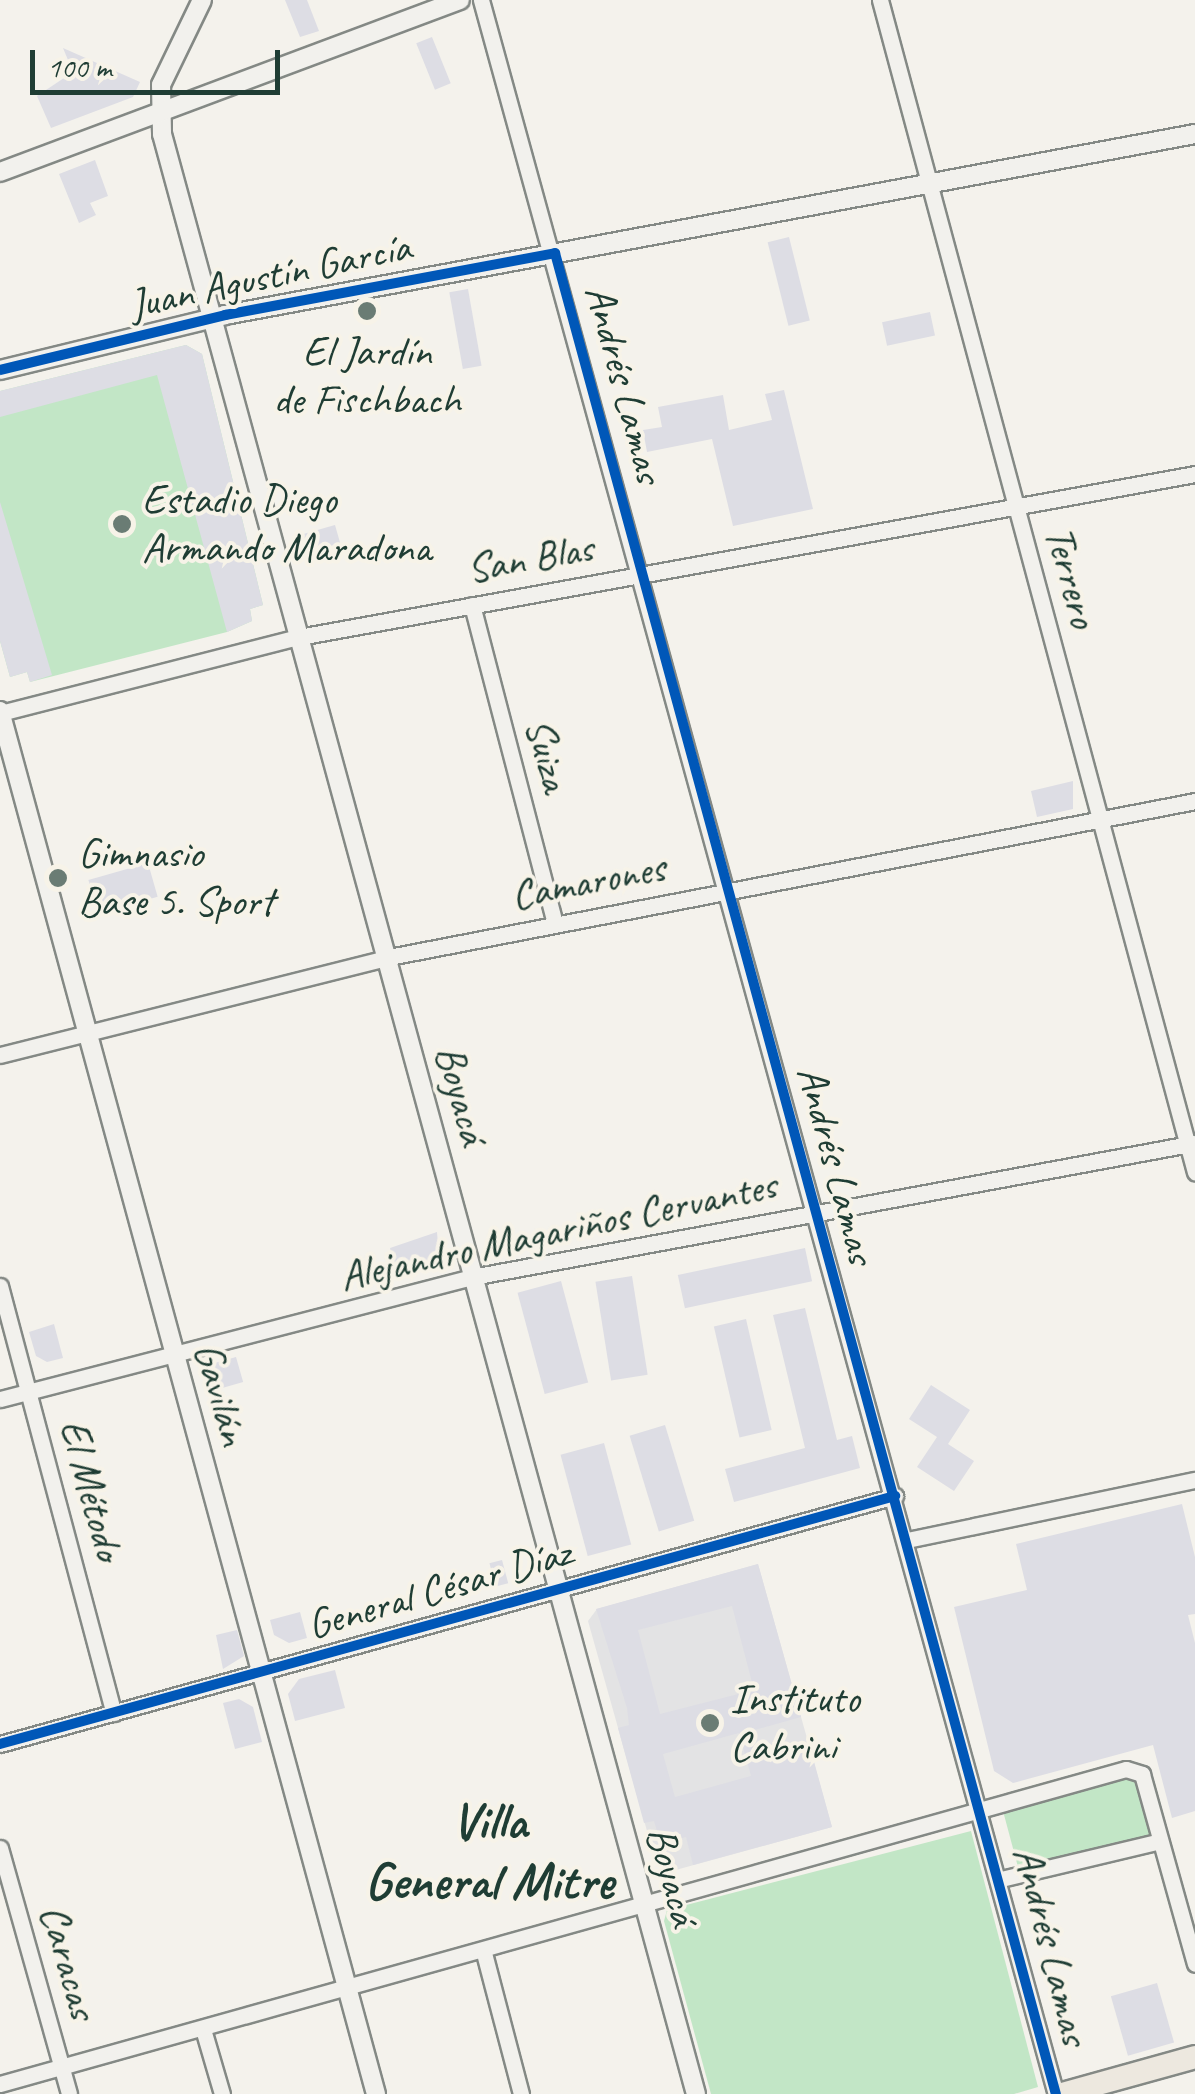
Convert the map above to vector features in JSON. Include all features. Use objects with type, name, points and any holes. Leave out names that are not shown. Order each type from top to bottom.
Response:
[{"type":"main road","points":[[1059,2094],[1195,2056]]},
{"type":"street","points":[[158,113],[161,85],[202,0]]},
{"type":"street","points":[[0,172],[460,0]]},
{"type":"street","name":"Andrés Lamas","points":[[481,0],[555,253],[814,1214],[1059,2094]]},
{"type":"street","name":"Terrero","points":[[880,0],[927,185],[1191,1144],[1195,1172]]},
{"type":"street","name":"Boyacá","points":[[158,113],[696,2094]]},
{"type":"street","name":"Juan Agustín García","points":[[0,370],[213,318],[1195,134]]},
{"type":"street","name":"San Blas","points":[[0,713],[299,637],[1195,474]]},
{"type":"street","name":"Suiza","points":[[472,604],[555,923]]},
{"type":"street","name":"Gavilán","points":[[0,713],[376,2094]]},
{"type":"street","name":"Camarones","points":[[0,1056],[389,958],[1195,802]]},
{"type":"street","name":"Alejandro Magariños Cervantes","points":[[0,1398],[472,1277],[1191,1144]]},
{"type":"street","name":"El Método","points":[[0,1286],[114,1713]]},
{"type":"street","points":[[906,1540],[1195,1480]]},
{"type":"street","name":"General César Díaz","points":[[0,1744],[895,1496]]},
{"type":"street","points":[[0,2084],[484,1953],[981,1806],[1126,1769],[1142,1774],[1195,1964]]},
{"type":"street","points":[[1001,1879],[1160,1841]]},
{"type":"street","name":"Caracas","points":[[0,1848],[69,2094]]},
{"type":"street","points":[[484,1953],[521,2094]]},
{"type":"street","points":[[203,2029],[222,2094]]},
{"type":"shaded area","name":"Instituto Cabrini","points":[[758,1564],[832,1827],[672,1871],[656,1863],[588,1621],[597,1609]]},
{"type":"green space","name":"Estadio Diego Armando Maradona","points":[[186,345],[202,354],[263,605],[250,609],[252,621],[227,632],[30,682],[27,672],[10,677],[0,641],[0,391]]},
{"type":"green space","points":[[1138,1770],[1158,1844],[1022,1881],[1002,1806]]},
{"type":"green space","points":[[971,1831],[1038,2087],[1014,2094],[711,2094],[664,1921],[667,1910]]},
{"type":"building","points":[[285,0],[307,0],[319,31],[300,37]]},
{"type":"building","points":[[432,37],[451,83],[435,90],[416,43]]},
{"type":"building","points":[[63,48],[140,82],[133,97],[51,128],[37,96],[73,72]]},
{"type":"building","points":[[95,160],[108,196],[90,203],[96,215],[79,223],[59,174]]},
{"type":"building","points":[[789,237],[810,320],[788,326],[768,242]]},
{"type":"building","points":[[468,289],[482,366],[463,369],[449,292]]},
{"type":"building","points":[[930,312],[935,335],[887,346],[882,322]]},
{"type":"building","points":[[186,345],[202,354],[263,605],[250,609],[252,621],[227,632],[157,375],[0,417],[0,391]]},
{"type":"building","points":[[784,390],[813,509],[733,526],[712,439],[647,452],[643,430],[662,427],[658,407],[723,395],[729,430],[772,420],[765,394]]},
{"type":"building","points":[[0,502],[52,675],[30,682],[27,672],[10,677],[0,641]]},
{"type":"building","points":[[335,525],[340,543],[300,555],[295,537]]},
{"type":"building","points":[[1073,781],[1073,809],[1037,817],[1031,791]]},
{"type":"building","points":[[148,863],[158,897],[98,914],[88,880]]},
{"type":"building","points":[[437,1232],[439,1259],[396,1272],[390,1248]]},
{"type":"building","points":[[805,1248],[812,1281],[685,1308],[678,1275]]},
{"type":"building","points":[[632,1276],[648,1375],[611,1381],[595,1282]]},
{"type":"building","points":[[561,1281],[588,1382],[545,1394],[518,1293]]},
{"type":"building","points":[[805,1308],[837,1440],[852,1436],[860,1468],[734,1502],[725,1469],[805,1448],[773,1315]]},
{"type":"building","points":[[746,1319],[772,1430],[739,1438],[714,1326]]},
{"type":"building","points":[[54,1324],[63,1358],[47,1362],[36,1356],[29,1332]]},
{"type":"building","points":[[236,1357],[243,1382],[214,1390],[207,1365]]},
{"type":"building","points":[[931,1385],[970,1410],[948,1444],[974,1461],[954,1491],[917,1467],[937,1437],[909,1419]]},
{"type":"building","points":[[665,1425],[694,1521],[659,1531],[630,1436]]},
{"type":"building","points":[[604,1443],[631,1544],[588,1556],[561,1455]]},
{"type":"building","points":[[1182,1504],[1195,1557],[1195,1614],[1188,1615],[1195,1643],[1195,1811],[1172,1818],[1153,1745],[1013,1783],[994,1771],[954,1607],[1027,1590],[1016,1544]]},
{"type":"building","points":[[502,1560],[508,1583],[496,1587],[489,1563]]},
{"type":"building","name":"Instituto Cabrini","points":[[758,1564],[801,1717],[751,1731],[760,1761],[810,1747],[832,1827],[693,1865],[686,1837],[661,1844],[654,1821],[644,1823],[618,1728],[629,1725],[627,1708],[596,1609]],"holes":[[[732,1606],[754,1690],[660,1714],[638,1630]],[[739,1733],[751,1776],[675,1797],[663,1754]]]},
{"type":"building","points":[[300,1612],[307,1638],[289,1643],[274,1635],[270,1620]]},
{"type":"building","points":[[237,1630],[244,1656],[223,1669],[216,1635]]},
{"type":"building","points":[[335,1670],[345,1708],[295,1721],[288,1694],[299,1679]]},
{"type":"building","points":[[239,1699],[253,1707],[262,1742],[235,1749],[223,1703]]},
{"type":"building","points":[[1157,1983],[1174,2043],[1128,2056],[1111,1996]]},
{"type":"cycle path","points":[[0,370],[225,315],[555,253],[1056,2094]]},
{"type":"cycle path","points":[[0,1744],[895,1496]]},
{"type":"place","name":"El Jardín de Fischbach","points":[[367,311]]},
{"type":"place","name":"Estadio Diego Armando Maradona","points":[[122,524]]},
{"type":"place","name":"Gimnasio Base 5. Sport","points":[[58,878]]},
{"type":"place","name":"Instituto Cabrini","points":[[710,1723]]},
{"type":"district","name":"Villa General Mitre","points":[[489,1852]]}]
